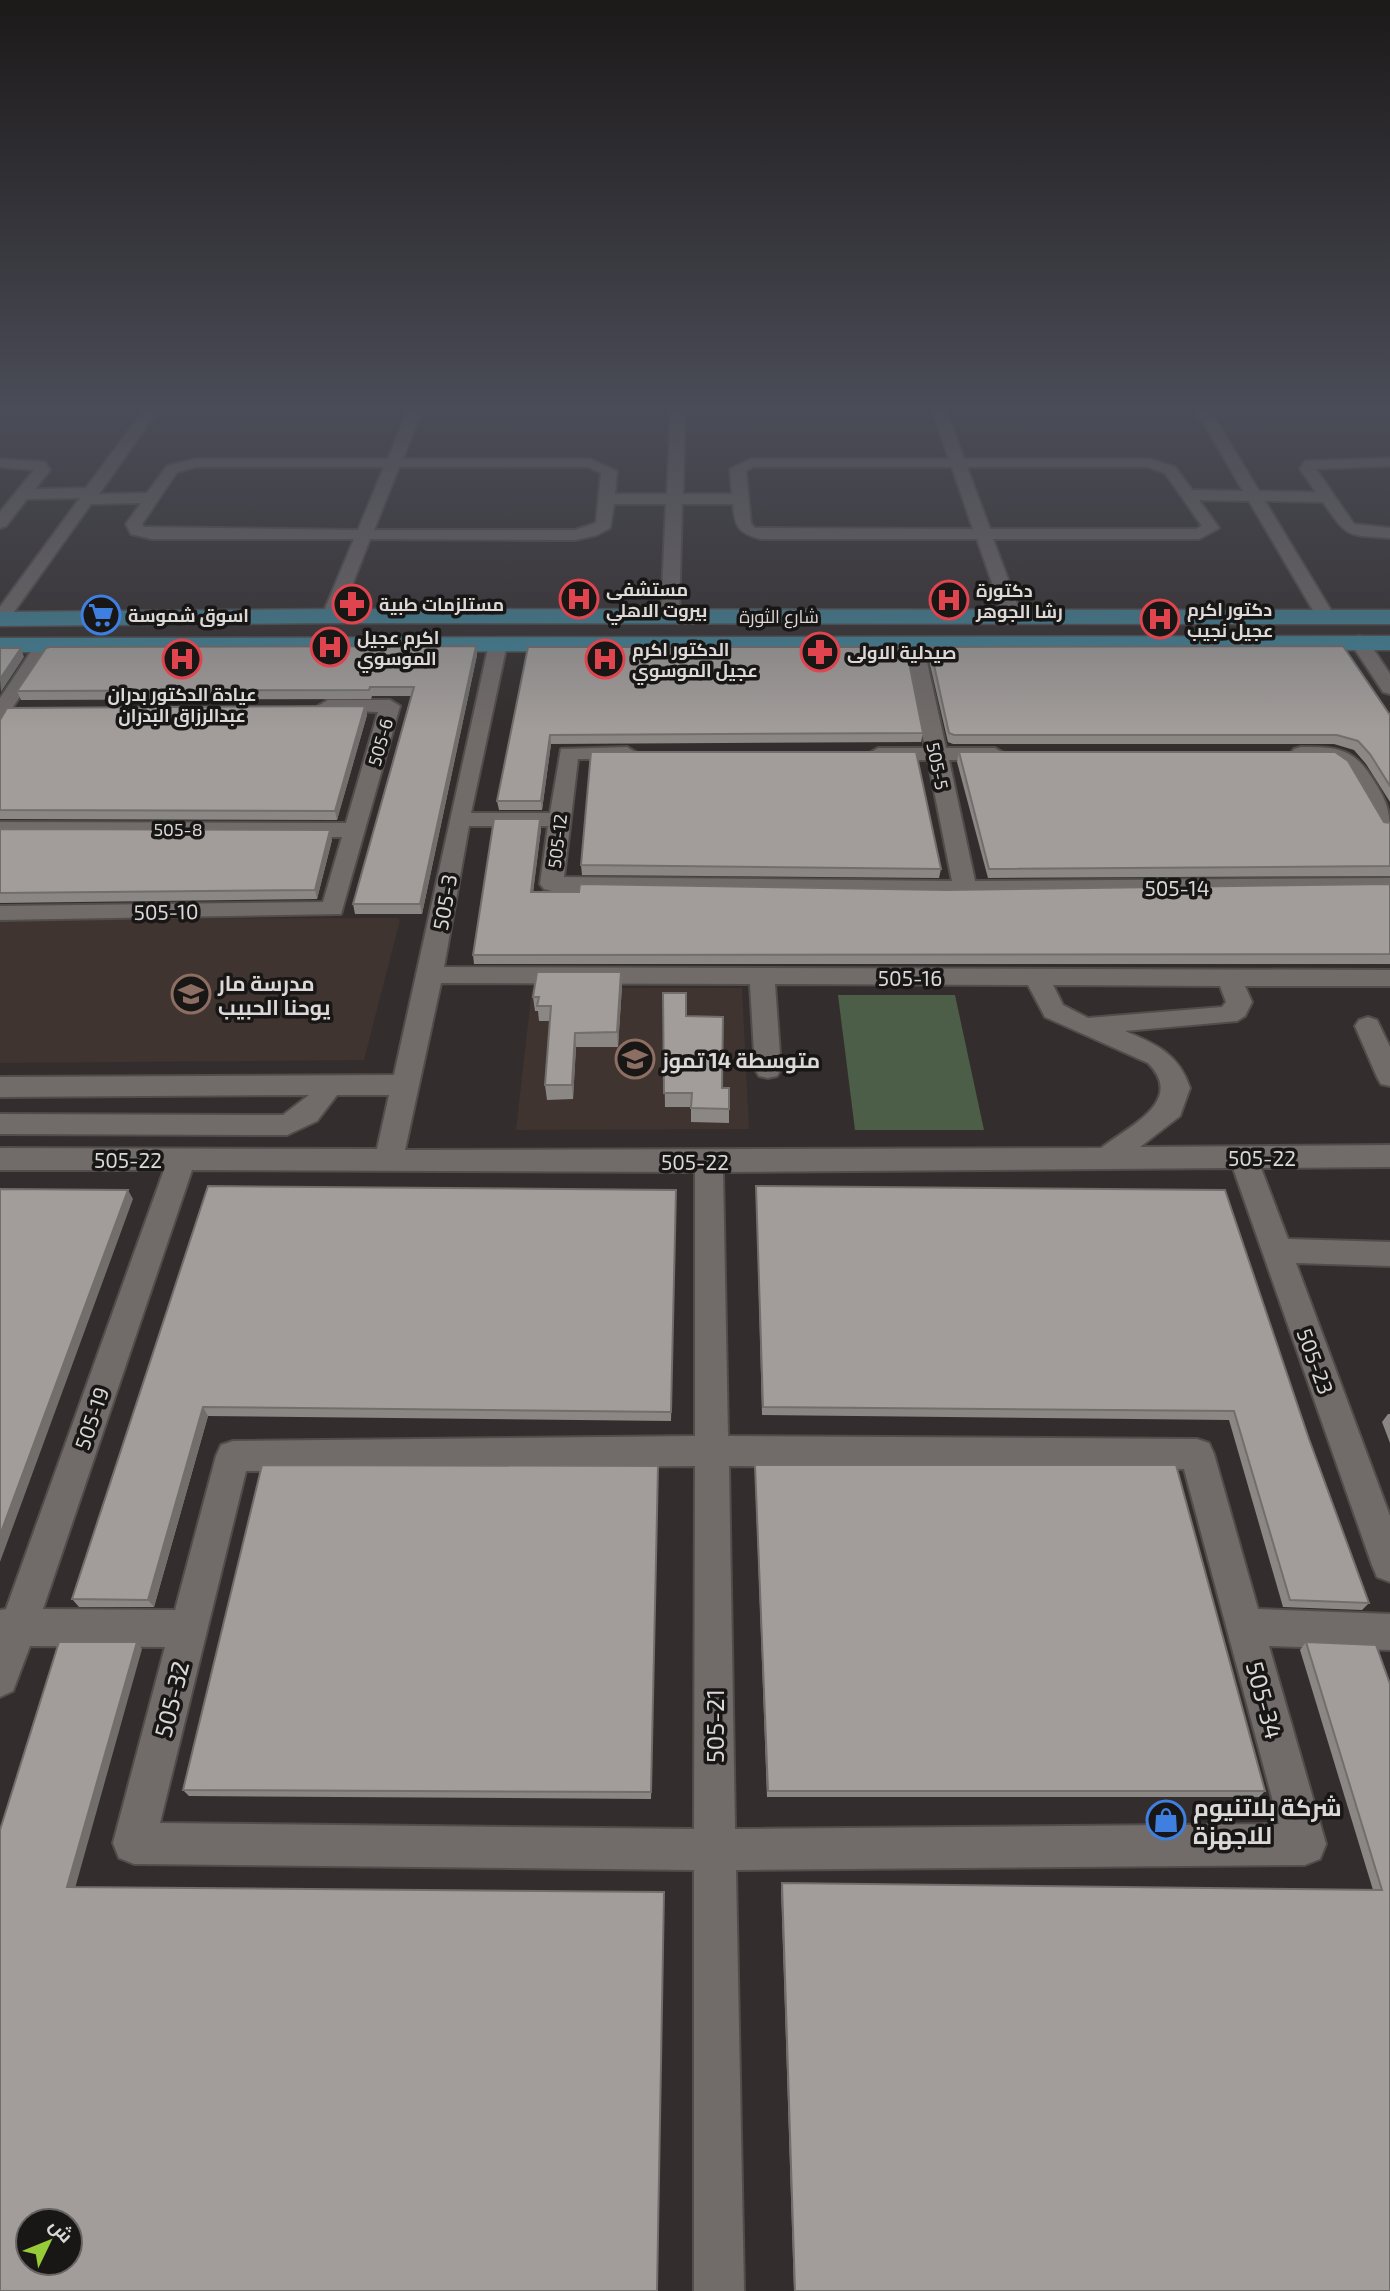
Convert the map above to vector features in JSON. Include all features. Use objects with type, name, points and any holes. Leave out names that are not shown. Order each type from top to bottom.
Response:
[{"type":"main road","name":"شارع الثورة","points":[[0,620],[331,616],[1390,617]]},
{"type":"main road","points":[[174,645],[187,617]]},
{"type":"main road","name":"شارع الثورة","points":[[0,645],[1390,642]]},
{"type":"street","points":[[0,620],[74,517]]},
{"type":"street","points":[[139,517],[134,524],[137,531],[152,534],[575,535],[591,532],[604,525],[605,517]]},
{"type":"street","points":[[331,616],[372,517]]},
{"type":"street","points":[[670,616],[674,517]]},
{"type":"street","points":[[742,517],[743,525],[749,531],[761,534],[983,534],[1208,531],[1211,528],[1204,517]]},
{"type":"street","points":[[977,517],[1013,617]]},
{"type":"street","points":[[1267,517],[1326,617]]},
{"type":"street","points":[[1340,517],[1355,531],[1390,533]]},
{"type":"street","points":[[1359,642],[1390,688]]},
{"type":"street","name":"505-3","points":[[388,1161],[430,975],[459,819],[498,644]]},
{"type":"street","name":"505-5","points":[[914,644],[965,888]]},
{"type":"street","points":[[1,710],[45,645]]},
{"type":"street","name":"505-6","points":[[307,706],[390,706],[333,909]]},
{"type":"street","points":[[1,710],[30,709]]},
{"type":"street","name":"505-12","points":[[649,753],[568,753],[552,884],[965,888]]},
{"type":"street","points":[[1278,753],[1333,753],[1346,757],[1387,816]]},
{"type":"street","points":[[854,754],[1018,754]]},
{"type":"street","points":[[459,819],[561,820]]},
{"type":"street","name":"505-8","points":[[0,829],[356,830]]},
{"type":"street","name":"505-14","points":[[965,888],[1390,885]]},
{"type":"street","name":"505-10","points":[[0,913],[333,909]]},
{"type":"street","name":"505-16","points":[[430,975],[1390,978]]},
{"type":"street","points":[[762,977],[768,1069]]},
{"type":"street","points":[[1038,977],[1051,1008],[1077,1026],[1152,1051],[1169,1068],[1176,1082],[1176,1098],[1170,1109],[1106,1159]]},
{"type":"street","points":[[1077,1026],[1228,1015],[1236,1010],[1240,1002],[1229,978]]},
{"type":"street","points":[[1368,1026],[1390,1077]]},
{"type":"street","points":[[0,1124],[287,1125],[307,1116],[322,1103],[328,1085]]},
{"type":"street","points":[[0,1087],[405,1085]]},
{"type":"street","name":"505-22","points":[[0,1159],[709,1161],[1390,1156]]},
{"type":"street","name":"505-23","points":[[1243,1157],[1390,1565]]},
{"type":"street","name":"505-19","points":[[0,1678],[9,1627],[182,1159]]},
{"type":"street","name":"505-21","points":[[709,1161],[719,2291]]},
{"type":"street","points":[[1277,1251],[1390,1254]]},
{"type":"street","name":"505-34","points":[[712,1451],[1197,1454],[1305,1844],[715,1850]]},
{"type":"street","name":"505-32","points":[[712,1451],[233,1456],[134,1843],[715,1850]]},
{"type":"street","points":[[9,1627],[189,1629]]},
{"type":"street","points":[[1245,1627],[1390,1632]]},
{"type":"shaded area","name":"مدرسة مار يوحنا الحبيب","points":[[0,919],[400,920],[364,1060],[0,1063]]},
{"type":"shaded area","name":"متوسطة 14 تموز","points":[[532,988],[742,988],[749,1129],[516,1130]]},
{"type":"green space","points":[[838,995],[955,995],[984,1130],[855,1130]]},
{"type":"building","points":[[476,646],[420,904],[353,904],[414,687],[370,687],[369,690],[17,691],[46,648],[50,647]]},
{"type":"building","points":[[1343,646],[1390,715],[1390,786],[1370,754],[1358,741],[1337,735],[954,735],[949,733],[930,647]]},
{"type":"building","points":[[528,647],[906,647],[923,733],[550,735],[541,801],[497,801]]},
{"type":"building","points":[[0,648],[21,648],[0,679]]},
{"type":"building","points":[[365,706],[335,811],[0,810],[0,720],[7,708]]},
{"type":"building","points":[[591,752],[916,752],[941,869],[581,865]]},
{"type":"building","points":[[959,752],[1335,752],[1348,761],[1384,822],[1390,823],[1390,866],[989,869]]},
{"type":"building","points":[[494,819],[540,819],[531,892],[579,892],[580,884],[946,890],[1390,884],[1390,954],[473,955]]},
{"type":"building","points":[[0,829],[330,830],[315,890],[0,893]]},
{"type":"building","points":[[537,972],[621,972],[617,1032],[575,1033],[572,1085],[545,1085],[551,1006],[537,1006],[539,997],[533,997]]},
{"type":"building","points":[[663,993],[686,993],[686,1016],[723,1017],[722,1088],[729,1088],[729,1109],[691,1108],[692,1093],[664,1093]]},
{"type":"building","points":[[208,1186],[676,1190],[671,1412],[203,1407],[148,1600],[72,1599]]},
{"type":"building","points":[[756,1186],[1225,1190],[1309,1439],[1369,1603],[1290,1600],[1234,1411],[763,1407]]},
{"type":"building","points":[[0,1189],[128,1190],[0,1535]]},
{"type":"building","points":[[262,1465],[658,1466],[651,1792],[183,1790]]},
{"type":"building","points":[[755,1465],[1176,1465],[1265,1791],[768,1791]]},
{"type":"building","points":[[59,1642],[137,1642],[67,1887],[664,1892],[657,2291],[0,2291],[0,1830]]},
{"type":"building","points":[[1306,1642],[1376,1645],[1390,1684],[1390,2291],[795,2291],[782,1883],[1382,1890]]},
{"type":"place","name":"مستشفى بيروت الاهلي","points":[[579,599]]},
{"type":"place","name":"دكتورة رشا الجوهر","points":[[949,600]]},
{"type":"place","name":"مستلزمات طبية","points":[[352,604]]},
{"type":"place","name":"اسوق شموسة","points":[[101,615]]},
{"type":"place","name":"دكتور اكرم عجيل نجيب","points":[[1160,619]]},
{"type":"place","name":"اكرم عجيل الموسوي","points":[[330,647]]},
{"type":"place","name":"صيدلية الاولى","points":[[820,652]]},
{"type":"place","name":"عيادة الدكتور بدران عبدالرزاق البدران","points":[[182,659]]},
{"type":"place","name":"الدكتور اكرم عجيل الموسوي","points":[[605,659]]},
{"type":"place","name":"مدرسة مار يوحنا الحبيب","points":[[191,994]]},
{"type":"place","name":"متوسطة 14 تموز","points":[[635,1059]]},
{"type":"place","name":"شركة بلاتنيوم للاجهزة","points":[[1166,1820]]}]
